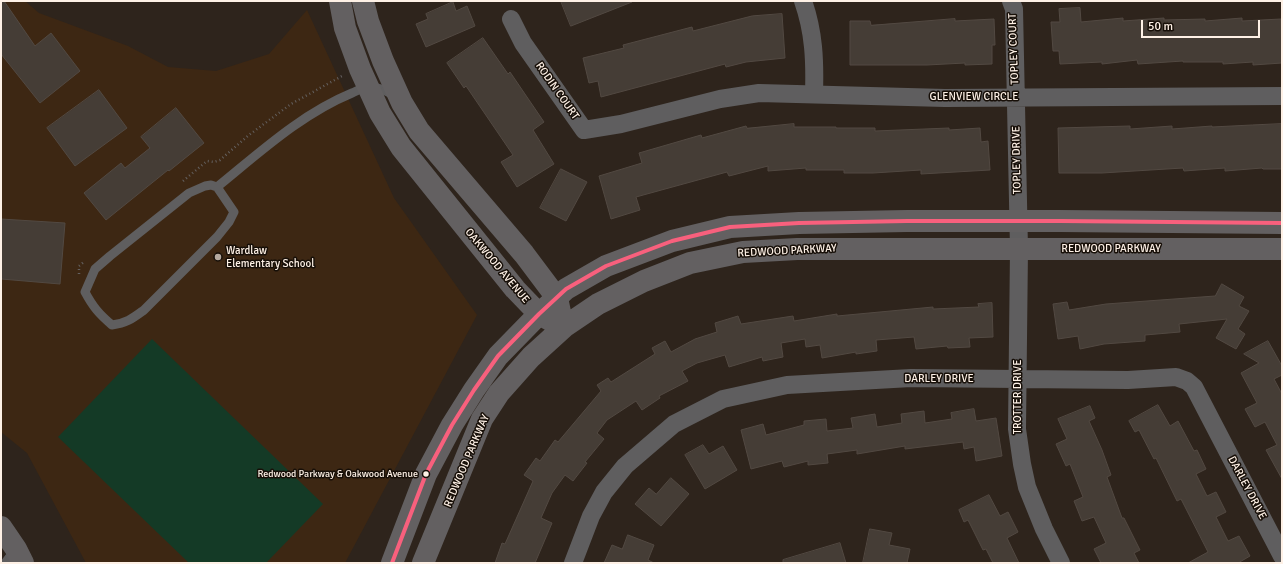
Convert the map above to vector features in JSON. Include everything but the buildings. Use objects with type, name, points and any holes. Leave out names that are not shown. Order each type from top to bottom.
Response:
[{"type":"main road","name":"OAKWOOD AVENUE","points":[[340,1],[345,28],[367,87],[380,113],[401,146],[489,257],[539,314],[564,327]]},
{"type":"main road","points":[[363,1],[368,21],[383,61],[402,103],[419,131],[524,254],[557,298],[564,327]]},
{"type":"main road","points":[[392,563],[426,474],[452,425],[498,356],[566,289],[606,266],[672,241],[730,227],[907,221],[1282,223]]},
{"type":"main road","name":"REDWOOD PARKWAY","points":[[423,563],[482,419],[499,393],[531,357],[564,327],[598,304],[644,281],[690,263],[743,252],[812,249],[1282,249]]},
{"type":"main road","points":[[1,527],[11,556]]},
{"type":"street","points":[[803,1],[810,20],[813,43],[815,75],[814,94]]},
{"type":"street","name":"TOPLEY COURT","points":[[1011,1],[1014,9],[1016,97]]},
{"type":"street","name":"RODIN COURT","points":[[511,19],[523,43],[584,130],[621,124],[668,111]]},
{"type":"street","name":"GLENVIEW CIRCLE","points":[[668,111],[720,99],[759,93],[944,98],[1282,96]]},
{"type":"street","name":"TOPLEY DRIVE","points":[[1016,97],[1018,222]]},
{"type":"street","name":"TROTTER DRIVE","points":[[1018,222],[1017,429],[1022,464],[1030,494],[1044,529],[1061,563]]},
{"type":"street","name":"DARLEY DRIVE","points":[[573,563],[591,516],[604,492],[625,466],[674,424],[723,399],[787,385],[910,378],[1128,380],[1176,377],[1187,380],[1194,387],[1282,556]]},
{"type":"lane","points":[[217,187],[234,212],[230,222],[217,237],[144,310],[127,322],[112,325],[100,315],[93,307],[85,292],[95,269],[183,198],[193,191],[205,186],[217,187],[262,150],[305,118],[328,105],[367,87],[385,89],[402,103]]},
{"type":"shaded area","name":"Wardlaw Elementary School","points":[[1,1],[25,1],[39,13],[128,46],[168,67],[216,71],[269,54],[307,10],[394,198],[477,315],[345,563],[86,563],[27,453],[1,432]]},
{"type":"green space","points":[[152,339],[323,504],[266,563],[189,563],[58,437]]},
{"type":"transit line","points":[[392,563],[426,474],[452,425],[498,356],[566,289],[606,266],[672,241],[730,227],[799,223],[907,221],[1282,223]]},
{"type":"place","name":"Wardlaw Elementary School","points":[[218,257]]},
{"type":"place","name":"Redwood Parkway & Oakwood Avenue","points":[[426,474]]}]
